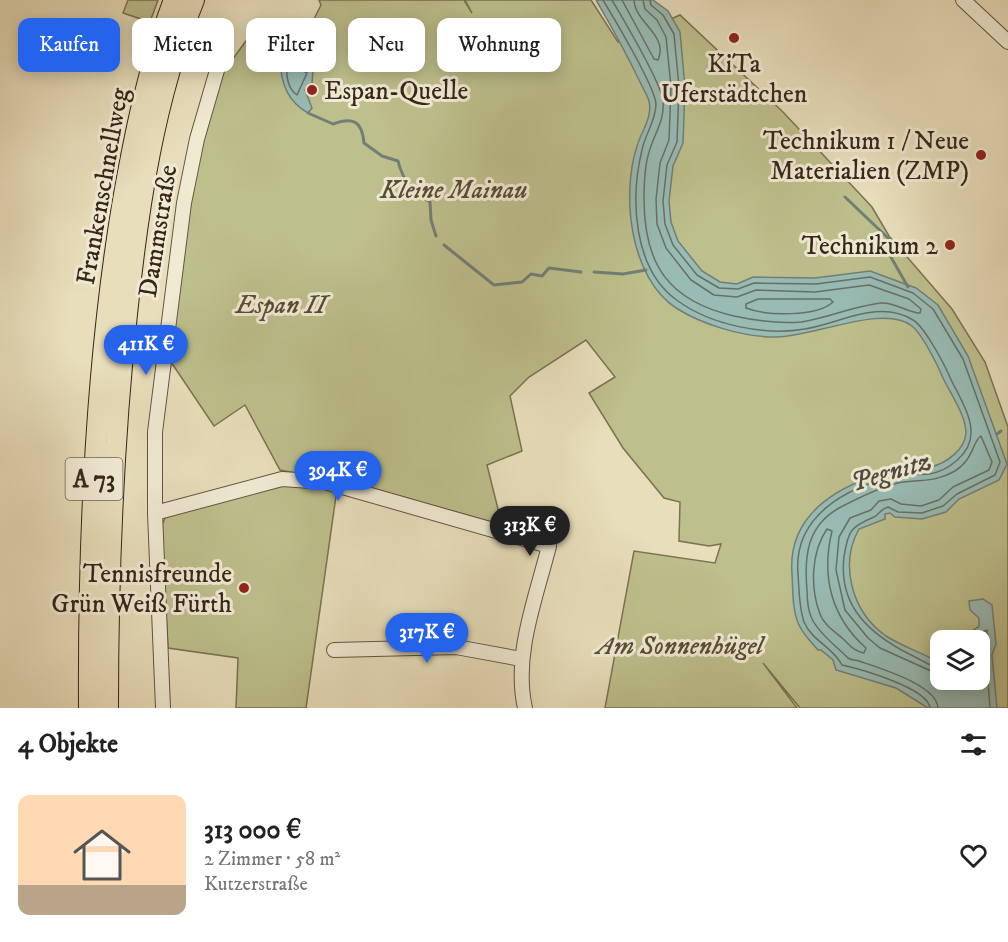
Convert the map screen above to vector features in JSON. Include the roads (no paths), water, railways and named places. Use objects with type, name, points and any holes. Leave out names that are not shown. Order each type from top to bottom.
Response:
[{"type":"highway","name":"Frankenschnellweg","points":[[89,708],[95,475],[104,342],[115,251],[135,134],[156,55],[174,0]]},
{"type":"highway","name":"Frankenschnellweg","points":[[108,708],[113,481],[130,285],[151,149],[171,69],[194,0]]},
{"type":"street","points":[[963,0],[1008,42]]},
{"type":"street","name":"Dammstraße","points":[[163,708],[155,513],[155,432],[184,202],[197,139],[216,72]]},
{"type":"street","points":[[155,513],[282,479],[325,482],[549,546],[521,659],[522,694],[525,708]]},
{"type":"street","points":[[334,650],[456,647],[521,659]]},
{"type":"water","points":[[596,0],[653,0],[668,11],[680,32],[685,87],[683,143],[673,166],[669,201],[671,222],[678,241],[702,271],[720,282],[737,284],[753,277],[815,278],[870,271],[916,288],[938,305],[968,356],[1007,464],[999,480],[959,499],[946,512],[922,519],[895,517],[890,513],[885,514],[885,519],[859,529],[853,543],[850,572],[857,601],[874,626],[886,636],[930,658],[930,690],[990,690],[990,630],[974,630],[979,626],[979,618],[970,610],[969,601],[983,599],[992,605],[996,644],[992,655],[997,708],[928,708],[896,688],[836,670],[833,660],[818,650],[801,628],[793,600],[793,552],[799,533],[808,517],[838,492],[856,483],[895,470],[927,468],[948,459],[965,439],[964,420],[925,343],[912,326],[900,320],[884,318],[866,320],[790,336],[750,335],[698,320],[676,308],[660,294],[648,277],[639,256],[630,211],[632,166],[650,107],[623,48]]},
{"type":"water","points":[[282,72],[313,72],[312,83],[305,90],[312,108],[308,113],[290,97]]},
{"type":"waterway","points":[[308,113],[333,124],[346,121],[355,122],[361,129],[364,143],[382,156],[398,161],[409,185],[430,202],[431,220],[436,236]]},
{"type":"waterway","points":[[845,197],[890,240],[888,252],[908,287]]},
{"type":"waterway","points":[[444,245],[494,285],[522,282],[531,274],[542,276],[549,268],[581,272]]},
{"type":"waterway","points":[[594,272],[623,274],[646,270]]},
{"type":"waterway","points":[[997,434],[1001,431]]},
{"type":"place","name":"KiTa Uferstädtchen","points":[[734,38]]},
{"type":"place","name":"Espan-Quelle","points":[[312,90]]},
{"type":"place","name":"Technikum 1 / Neue Materialien (ZMP)","points":[[981,155]]},
{"type":"place","name":"Technikum 2","points":[[950,245]]},
{"type":"place","name":"Tennisfreunde Grün Weiß Fürth","points":[[244,588]]},
{"type":"park label","name":"Kleine Mainau","points":[[454,189]]},
{"type":"park label","name":"Espan II","points":[[281,304]]},
{"type":"park label","name":"Am Sonnenhügel","points":[[680,645]]},
{"type":"water label","name":"Pegnitz","points":[[891,471]]}]
